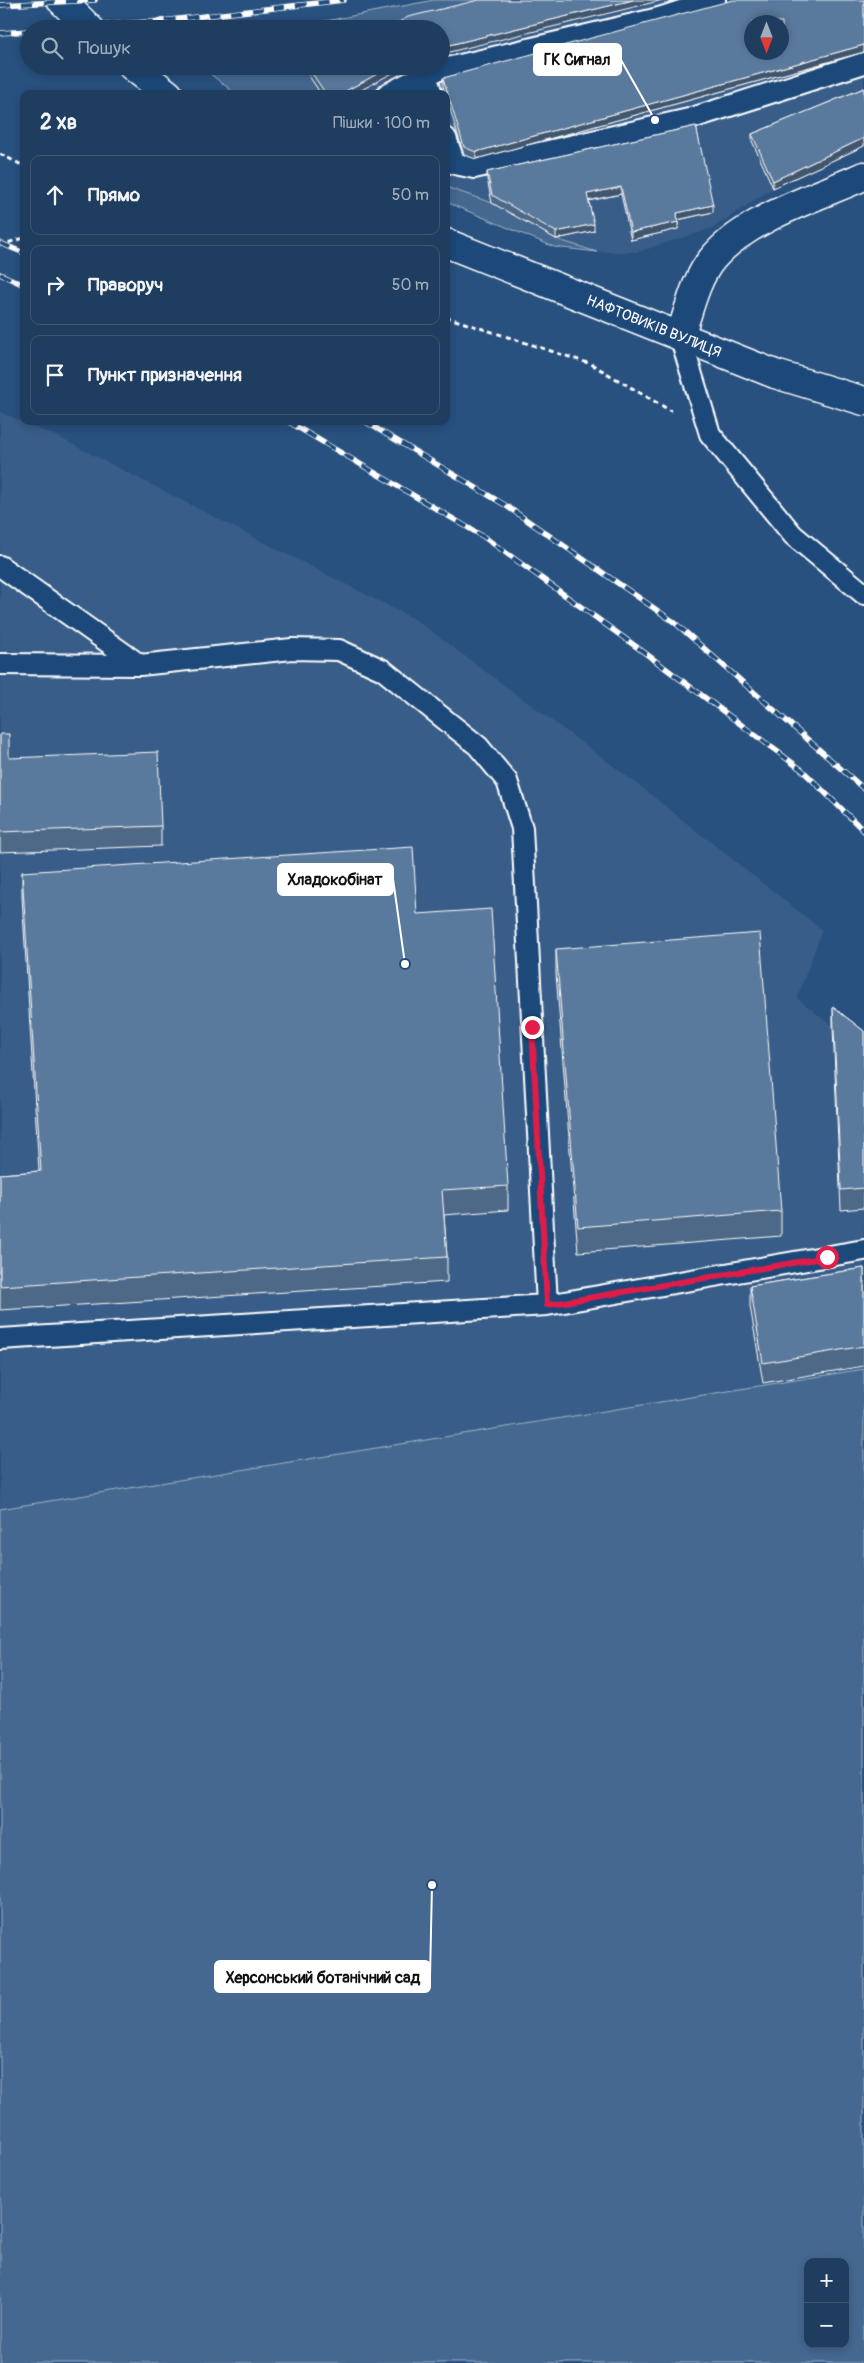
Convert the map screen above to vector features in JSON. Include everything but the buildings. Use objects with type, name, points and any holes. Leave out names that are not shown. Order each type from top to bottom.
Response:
[{"type":"street","points":[[61,0],[81,20]]},
{"type":"street","points":[[144,75],[163,90]]},
{"type":"street","points":[[680,336],[697,285],[712,259],[739,235],[773,216],[864,176]]},
{"type":"street","name":"НАФТОВИКІВ ВУЛИЦЯ","points":[[450,245],[775,374],[864,400]]},
{"type":"lane","points":[[450,69],[659,18],[715,0]]},
{"type":"lane","points":[[450,150],[455,164],[474,168],[689,119],[864,64]]},
{"type":"lane","points":[[395,90],[426,75],[431,90]]},
{"type":"lane","points":[[680,336],[710,434],[793,536],[864,594]]},
{"type":"lane","points":[[0,566],[140,665]]},
{"type":"lane","points":[[0,664],[140,665],[292,649],[338,650],[383,670],[478,746],[507,781],[522,828],[547,1305]]},
{"type":"lane","points":[[0,1339],[547,1305],[864,1250]]},
{"type":"path","points":[[0,154],[20,164]]},
{"type":"path","points":[[0,245],[20,239]]},
{"type":"path","points":[[450,318],[591,364],[710,434]]},
{"type":"shaded area","points":[[434,0],[510,0],[434,20],[331,20]]},
{"type":"shaded area","points":[[510,0],[864,0],[864,146],[773,188],[713,228],[638,252],[597,252],[556,239],[492,203],[450,188],[450,90],[322,90],[326,75],[450,75],[450,25]]},
{"type":"shaded area","points":[[212,75],[311,75],[309,76],[318,90],[231,90]]},
{"type":"shaded area","points":[[450,188],[492,203],[556,239],[597,252],[554,247],[450,204]]},
{"type":"shaded area","points":[[0,412],[20,421],[20,425],[30,425],[56,436],[416,620],[631,779],[822,930],[797,998],[864,1051],[864,1369],[0,1509]]},
{"type":"shaded area","points":[[864,1369],[864,2363],[0,2363],[0,1509]]},
{"type":"railway","points":[[0,5],[95,0]]},
{"type":"railway","points":[[170,20],[344,0]]},
{"type":"railway","points":[[0,33],[20,32]]},
{"type":"railway","points":[[0,243],[20,251]]},
{"type":"railway","points":[[0,274],[20,283]]},
{"type":"railway","points":[[294,425],[484,537],[645,653],[802,770],[864,831]]},
{"type":"railway","points":[[371,425],[505,505],[674,622],[864,789]]},
{"type":"place","name":"ГК Сигнал","points":[[655,120]]},
{"type":"place","name":"Хладокобінат","points":[[405,964]]},
{"type":"place","name":"Херсонський ботанічний сад","points":[[432,1885]]},
{"type":"route","points":[[532,1027],[547,1305],[827,1257]]}]
